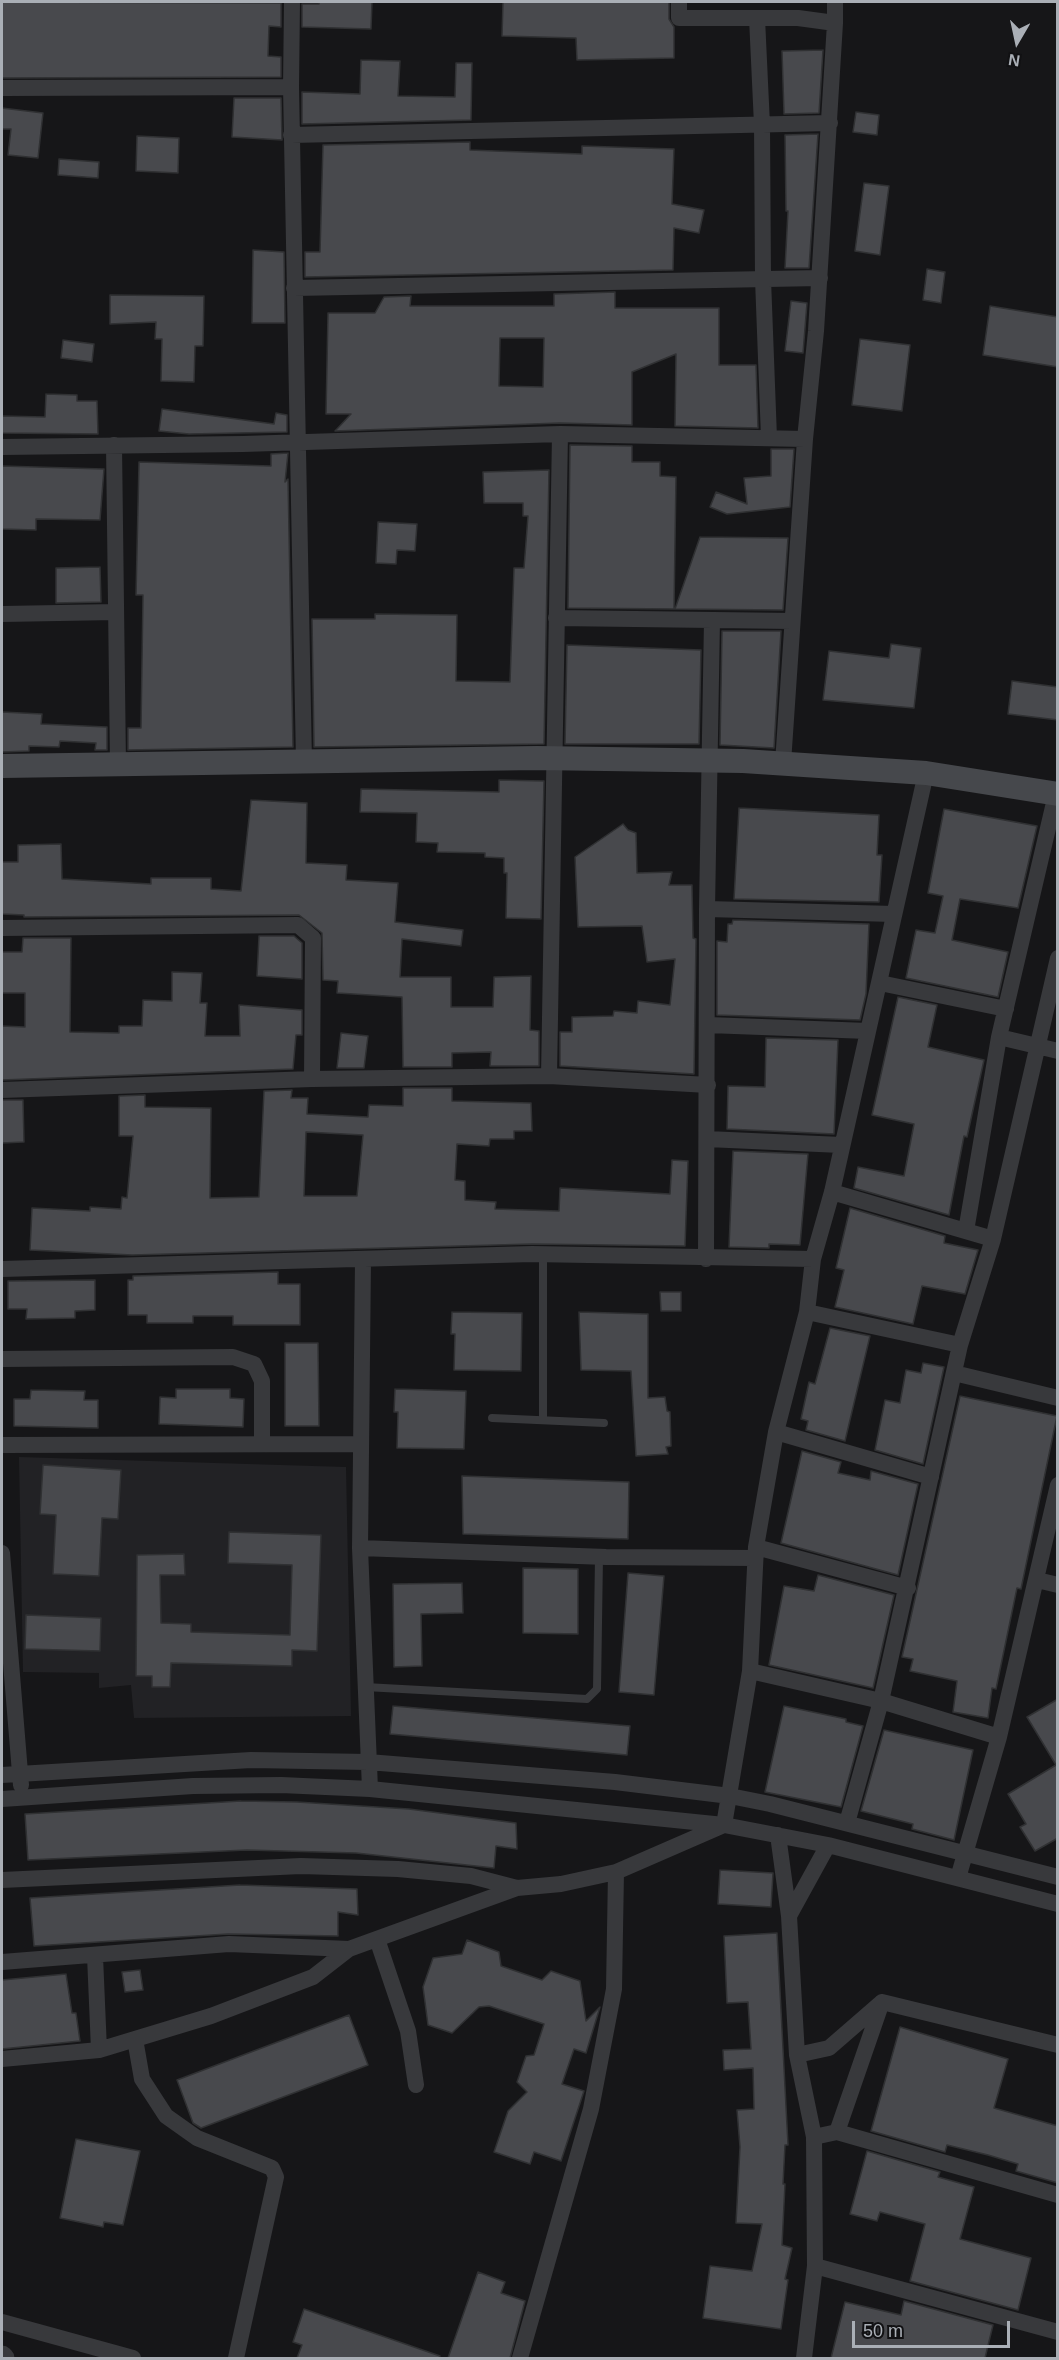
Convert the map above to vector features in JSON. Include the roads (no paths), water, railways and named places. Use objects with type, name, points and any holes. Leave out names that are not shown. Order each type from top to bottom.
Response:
[{"type":"main road","points":[[2,766],[553,758],[710,760],[926,773],[1057,794]]},
{"type":"street","points":[[292,2],[291,135],[304,762]]},
{"type":"street","points":[[679,2],[679,18],[798,18],[835,23]]},
{"type":"street","points":[[783,763],[805,439],[820,278],[835,2]]},
{"type":"street","points":[[756,18],[762,125],[763,279],[769,438]]},
{"type":"street","points":[[2,88],[291,87]]},
{"type":"street","points":[[291,135],[830,123]]},
{"type":"street","points":[[294,288],[820,278]]},
{"type":"street","points":[[2,447],[297,442],[560,434],[805,439]]},
{"type":"street","points":[[549,1076],[560,434]]},
{"type":"street","points":[[114,445],[118,764]]},
{"type":"street","points":[[2,614],[116,612]]},
{"type":"street","points":[[556,618],[792,621]]},
{"type":"street","points":[[706,1259],[707,909],[712,620]]},
{"type":"street","points":[[724,1825],[750,1671],[755,1552],[776,1431],[807,1312],[813,1259],[832,1192],[926,773]]},
{"type":"street","points":[[966,1231],[999,1037],[1057,794]]},
{"type":"street","points":[[707,909],[894,914]]},
{"type":"street","points":[[2,928],[298,925],[313,938],[312,1079]]},
{"type":"street","points":[[848,1823],[908,1588],[960,1345],[993,1239],[1036,1045],[1058,958]]},
{"type":"street","points":[[880,983],[1006,1009]]},
{"type":"street","points":[[708,1025],[868,1031]]},
{"type":"street","points":[[999,1037],[1058,1051]]},
{"type":"street","points":[[2,1090],[312,1079],[549,1076],[708,1085]]},
{"type":"street","points":[[707,1138],[841,1145]]},
{"type":"street","points":[[832,1192],[993,1239]]},
{"type":"street","points":[[2,1269],[543,1254],[706,1259],[813,1259]]},
{"type":"street","points":[[363,1260],[360,1548],[370,1789]]},
{"type":"street","points":[[807,1312],[960,1345]]},
{"type":"street","points":[[2,1359],[233,1357],[254,1364],[262,1381],[262,1443]]},
{"type":"street","points":[[954,1373],[1058,1398]]},
{"type":"street","points":[[776,1431],[932,1477]]},
{"type":"street","points":[[2,1445],[361,1444]]},
{"type":"street","points":[[958,1878],[999,1737],[1058,1485]]},
{"type":"street","points":[[360,1548],[599,1557],[755,1552],[908,1588]]},
{"type":"street","points":[[2,1552],[7,1675],[23,1798]]},
{"type":"street","points":[[1037,1580],[1058,1585]]},
{"type":"street","points":[[750,1671],[881,1701],[999,1737]]},
{"type":"street","points":[[2,1775],[251,1760],[368,1762],[615,1782],[730,1796],[966,1852],[1058,1877]]},
{"type":"street","points":[[2,1799],[193,1786],[281,1785],[370,1789],[724,1825],[828,1845],[1058,1904]]},
{"type":"street","points":[[2,1962],[229,1944],[349,1948],[517,1888],[561,1884],[616,1872],[724,1825]]},
{"type":"street","points":[[778,1835],[789,1916],[797,2055],[814,2137],[815,2266],[804,2358]]},
{"type":"street","points":[[789,1916],[828,1845]]},
{"type":"street","points":[[2,1880],[301,1866],[398,1869],[471,1876],[517,1888]]},
{"type":"street","points":[[520,2358],[591,2109],[614,1989],[616,1872]]},
{"type":"street","points":[[376,1939],[408,2031],[417,2085]]},
{"type":"street","points":[[2,2059],[99,2050],[211,2016],[313,1977],[349,1948]]},
{"type":"street","points":[[95,1956],[99,2050]]},
{"type":"street","points":[[797,2055],[829,2048],[882,2002]]},
{"type":"street","points":[[882,2002],[1058,2045]]},
{"type":"street","points":[[837,2132],[882,2002]]},
{"type":"street","points":[[135,2039],[142,2079],[166,2116],[196,2138],[272,2168],[276,2177],[236,2358]]},
{"type":"street","points":[[814,2137],[837,2132],[1058,2195]]},
{"type":"street","points":[[815,2266],[1058,2332]]},
{"type":"street","points":[[2,2322],[133,2358]]},
{"type":"lane","points":[[543,1254],[543,1420]]},
{"type":"lane","points":[[492,1418],[604,1423]]},
{"type":"lane","points":[[364,1687],[587,1699],[597,1689],[599,1557]]}]
